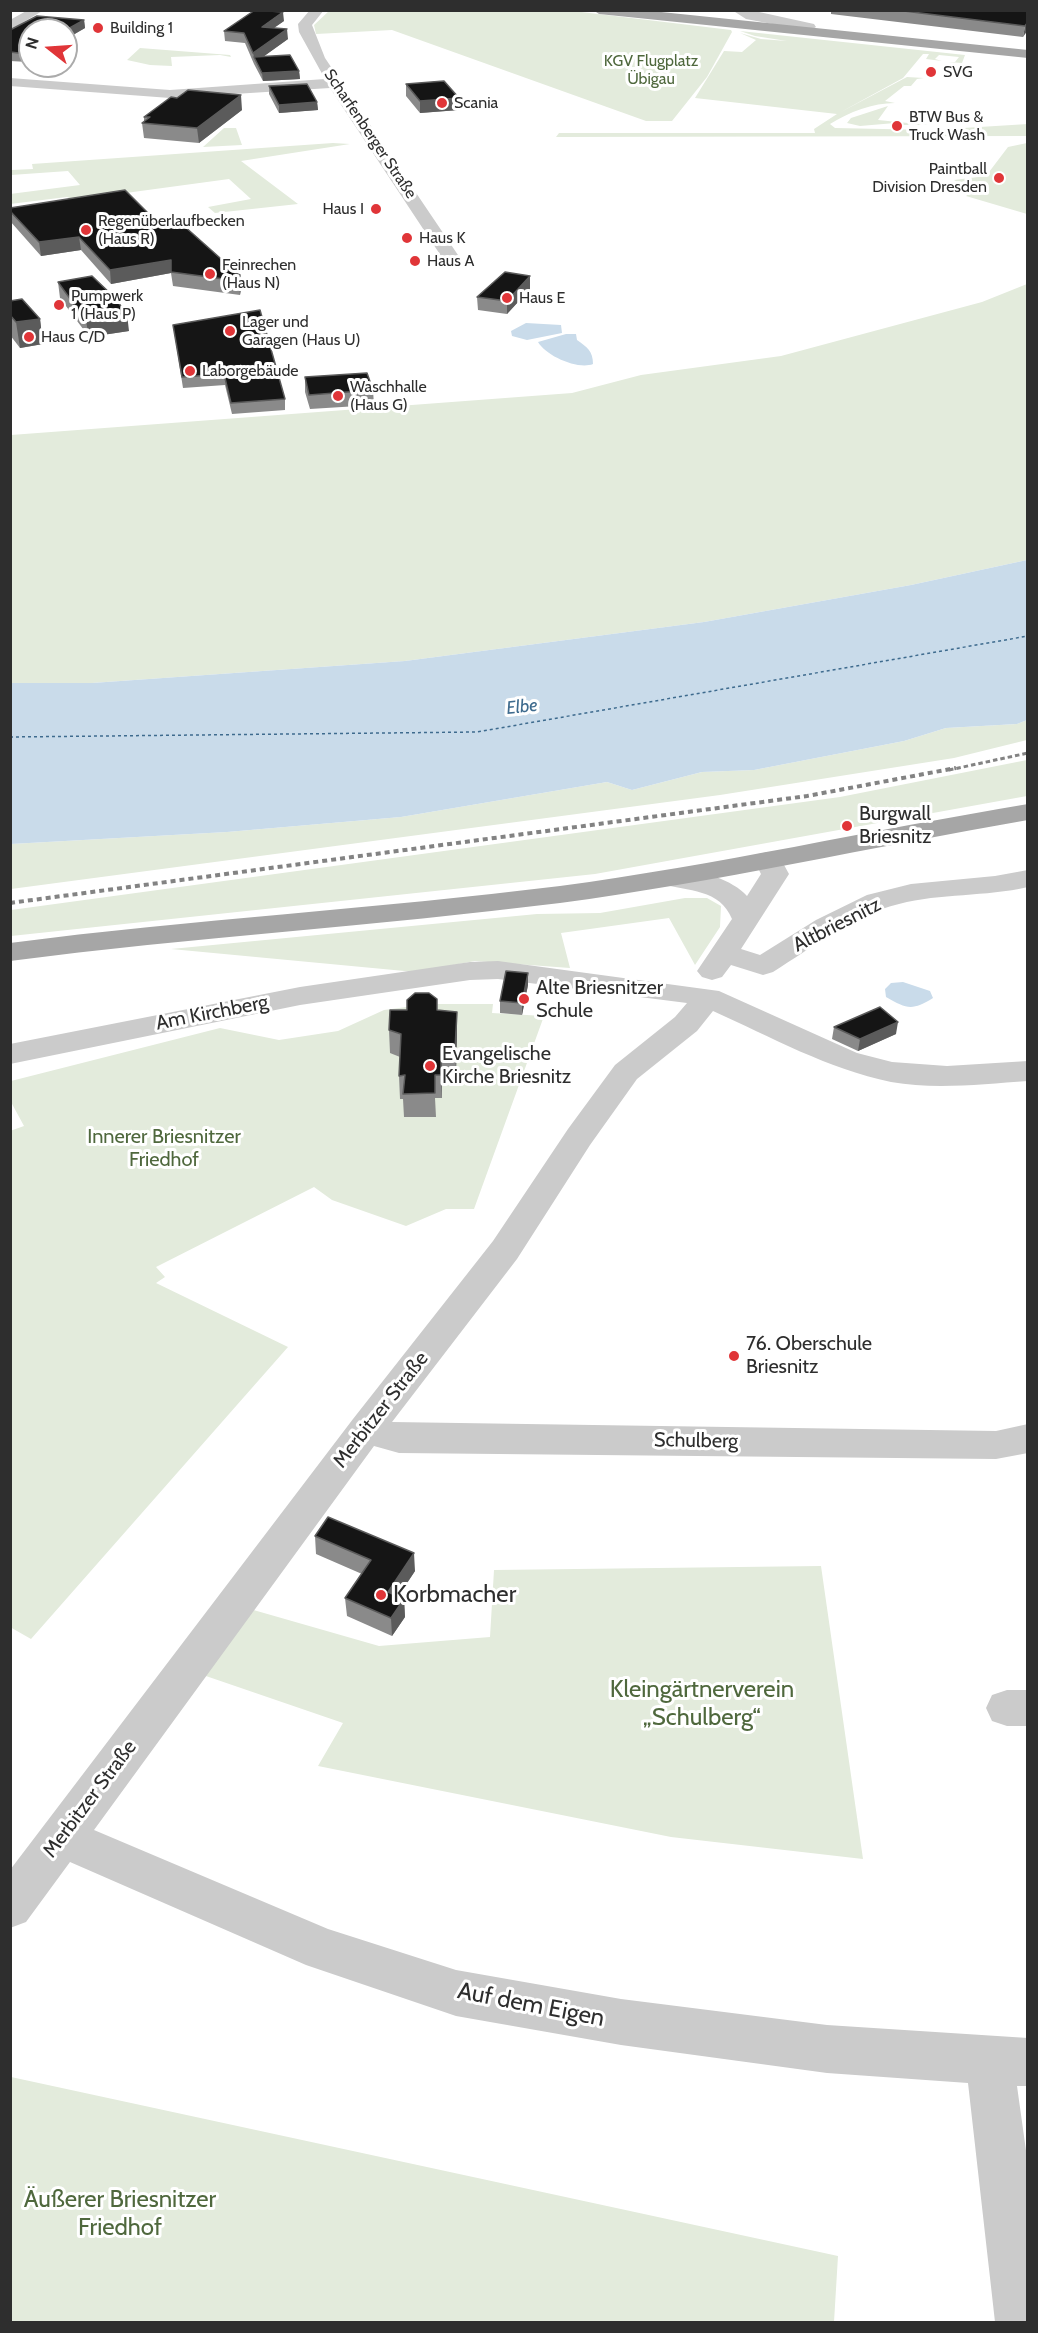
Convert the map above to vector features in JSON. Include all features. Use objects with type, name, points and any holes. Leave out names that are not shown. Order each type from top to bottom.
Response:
[{"type":"main road","points":[[599,10],[730,16]]},
{"type":"main road","points":[[646,10],[730,16],[1028,54]]},
{"type":"main road","points":[[809,27],[1028,47]]},
{"type":"main road","points":[[10,952],[138,936],[514,900],[671,879],[1028,812]]},
{"type":"street","points":[[10,26],[39,10]]},
{"type":"street","name":"Scharfenberger Straße","points":[[318,10],[305,24],[306,32],[334,83],[345,94],[462,260]]},
{"type":"street","points":[[730,16],[751,16],[809,27]]},
{"type":"street","points":[[10,82],[170,94],[334,83]]},
{"type":"street","name":"Merbitzer Straße","points":[[10,1906],[366,1429],[505,1250],[579,1137],[626,1072],[686,1024],[708,997],[705,991],[706,980],[775,874],[768,860]]},
{"type":"street","name":"Altbriesnitz","points":[[723,953],[763,966],[856,912],[893,897],[986,886],[1028,878]]},
{"type":"street","points":[[671,879],[697,882],[729,893],[741,903],[746,919]]},
{"type":"street","name":"Am Kirchberg","points":[[10,1054],[300,996],[470,971],[498,970],[583,979],[708,997],[828,1053],[867,1067],[915,1075],[946,1076],[1028,1071]]},
{"type":"street","name":"Schulberg","points":[[366,1429],[399,1439],[996,1445],[1028,1438]]},
{"type":"street","name":"Auf dem Eigen","points":[[62,1837],[322,1949],[456,1993],[655,2027],[827,2049],[1009,2061]]},
{"type":"street","points":[[1009,2061],[1021,2322]]},
{"type":"green space","name":"KGV Flugplatz Übigau","points":[[565,10],[731,30],[732,32],[707,77],[672,121],[646,121],[392,30],[316,34],[314,25],[329,11]]},
{"type":"green space","points":[[740,31],[965,55],[962,63],[948,62],[955,62],[959,57],[939,55],[935,59],[942,61],[926,59],[929,54],[923,54],[903,78],[839,113],[907,77],[924,78],[917,79],[911,86],[904,86],[885,101],[895,103],[870,106],[853,112],[830,124],[835,128],[931,130],[1028,124],[1027,136],[556,137],[559,133],[815,133],[814,129],[837,114],[695,98],[724,51],[742,52],[756,40],[740,33],[761,39],[787,41]]},
{"type":"green space","points":[[140,48],[230,55],[231,57],[220,55],[171,57],[172,66],[150,65],[127,60]]},
{"type":"green space","points":[[888,106],[878,120],[928,125],[893,125],[895,123],[860,126],[847,123],[851,118]]},
{"type":"green space","points":[[224,128],[236,128],[242,145],[203,147]]},
{"type":"green space","points":[[333,143],[350,144],[241,161],[298,204],[215,213],[208,207],[251,199],[229,179],[74,200],[67,197],[10,204],[10,194],[80,185],[68,171],[11,175],[11,170],[33,169],[32,164]]},
{"type":"green space","name":"Paintball Division Dresden","points":[[1027,143],[1027,214],[966,196],[972,191],[954,180],[986,176],[1008,147]]},
{"type":"green space","points":[[1027,284],[1027,560],[911,585],[704,622],[405,661],[92,683],[11,683],[11,435],[572,393],[641,375],[781,356],[982,302]]},
{"type":"green space","points":[[1027,720],[1027,740],[954,758],[720,795],[11,889],[11,844],[227,832],[401,817],[607,782],[632,790],[702,772],[754,770],[904,741],[946,728],[1017,724]]},
{"type":"green space","points":[[1027,760],[1027,796],[595,874],[11,936],[11,910],[840,797]]},
{"type":"green space","points":[[685,898],[707,898],[721,906],[720,927],[695,965],[669,918],[561,933],[570,968],[475,961],[415,972],[171,949],[537,914],[600,913]]},
{"type":"green space","name":"Innerer Briesnitzer Friedhof","points":[[429,1004],[493,1004],[492,1013],[544,1016],[474,1209],[446,1209],[406,1226],[332,1200],[314,1187],[156,1267],[165,1277],[156,1283],[288,1347],[31,1639],[10,1627],[10,1131],[24,1126],[11,1102],[11,1081],[220,1028],[279,1040],[338,1031],[384,1010]]},
{"type":"green space","name":"Kleingärtnerverein „Schulberg“","points":[[821,1566],[863,1859],[671,1837],[318,1766],[343,1723],[203,1675],[250,1609],[379,1646],[490,1637],[494,1570]]},
{"type":"green space","name":"Äußerer Briesnitzer Friedhof","points":[[11,2077],[838,2256],[834,2322],[11,2322]]},
{"type":"water","points":[[526,323],[561,325],[562,333],[527,340],[512,336],[511,331]]},
{"type":"water","points":[[566,334],[576,334],[577,340],[591,353],[593,364],[579,365],[555,357],[538,342]]},
{"type":"water","name":"Elbe","points":[[1027,560],[1027,720],[1017,724],[946,728],[904,741],[754,770],[702,772],[632,790],[607,782],[401,817],[227,832],[11,844],[11,683],[92,683],[405,661],[704,622],[911,585]]},
{"type":"water","points":[[903,982],[930,991],[933,998],[910,1007],[886,997],[885,989],[891,983]]},
{"type":"building","points":[[255,10],[283,12],[262,27],[287,29],[253,53],[244,33],[224,31]]},
{"type":"building","points":[[896,10],[1028,10],[1028,22],[1025,26]]},
{"type":"building","points":[[37,16],[60,18],[33,18]]},
{"type":"building","points":[[18,26],[18,53],[10,52],[10,30]]},
{"type":"building","points":[[290,55],[299,71],[262,73],[254,57]]},
{"type":"building","points":[[444,81],[459,98],[420,101],[406,84]]},
{"type":"building","points":[[307,84],[317,102],[279,105],[269,86]]},
{"type":"building","points":[[188,90],[241,95],[197,128],[142,123],[150,117],[144,117],[171,97],[177,98]]},
{"type":"building","points":[[125,190],[155,220],[174,217],[229,266],[221,267],[240,275],[239,281],[171,272],[171,260],[110,270],[79,237],[39,242],[10,211],[10,208]]},
{"type":"building","points":[[505,272],[530,276],[507,301],[477,297]]},
{"type":"building","points":[[92,276],[114,297],[127,314],[86,321],[58,282]]},
{"type":"building","points":[[22,299],[40,319],[16,322],[10,315],[10,301]]},
{"type":"building","points":[[260,310],[285,399],[231,403],[224,374],[182,377],[173,325]]},
{"type":"building","points":[[367,373],[373,390],[309,395],[305,377]]},
{"type":"building","points":[[506,971],[528,973],[522,1003],[500,1001]]},
{"type":"building","name":"Evangelische Kirche Briesnitz","points":[[415,993],[429,993],[437,999],[437,1010],[457,1012],[455,1049],[441,1049],[441,1075],[435,1075],[435,1093],[403,1094],[405,1075],[399,1076],[401,1034],[389,1030],[390,1010],[407,1010],[407,1000]]},
{"type":"building","points":[[880,1007],[898,1022],[860,1039],[834,1027]]},
{"type":"building","points":[[328,1517],[414,1553],[388,1592],[404,1599],[391,1618],[345,1598],[371,1560],[315,1536]]},
{"type":"ferry route","points":[[10,737],[477,732],[1028,636]]},
{"type":"railway","points":[[949,770],[1028,753]]},
{"type":"railway","points":[[10,903],[807,796],[956,768]]},
{"type":"place","name":"Building 1","points":[[98,28]]},
{"type":"place","name":"SVG","points":[[931,72]]},
{"type":"place","name":"Scania","points":[[442,103]]},
{"type":"place","name":"BTW Bus & Truck Wash","points":[[897,126]]},
{"type":"place","name":"Paintball Division Dresden","points":[[999,178]]},
{"type":"place","name":"Haus I","points":[[376,209]]},
{"type":"place","name":"Regenüberlaufbecken (Haus R)","points":[[86,230]]},
{"type":"place","name":"Haus K","points":[[407,238]]},
{"type":"place","name":"Haus A","points":[[415,261]]},
{"type":"place","name":"Feinrechen (Haus N)","points":[[210,274]]},
{"type":"place","name":"Haus E","points":[[507,298]]},
{"type":"place","name":"Pumpwerk 1 (Haus P)","points":[[59,305]]},
{"type":"place","name":"Lager und Garagen (Haus U)","points":[[230,331]]},
{"type":"place","name":"Haus C/D","points":[[29,337]]},
{"type":"place","name":"Laborgebäude","points":[[190,371]]},
{"type":"place","name":"Waschhalle (Haus G)","points":[[338,396]]},
{"type":"place","name":"Burgwall Briesnitz","points":[[847,826]]},
{"type":"place","name":"Alte Briesnitzer Schule","points":[[524,999]]},
{"type":"place","name":"Evangelische Kirche Briesnitz","points":[[430,1066]]},
{"type":"place","name":"76. Oberschule Briesnitz","points":[[734,1356]]},
{"type":"place","name":"Korbmacher","points":[[381,1595]]}]
